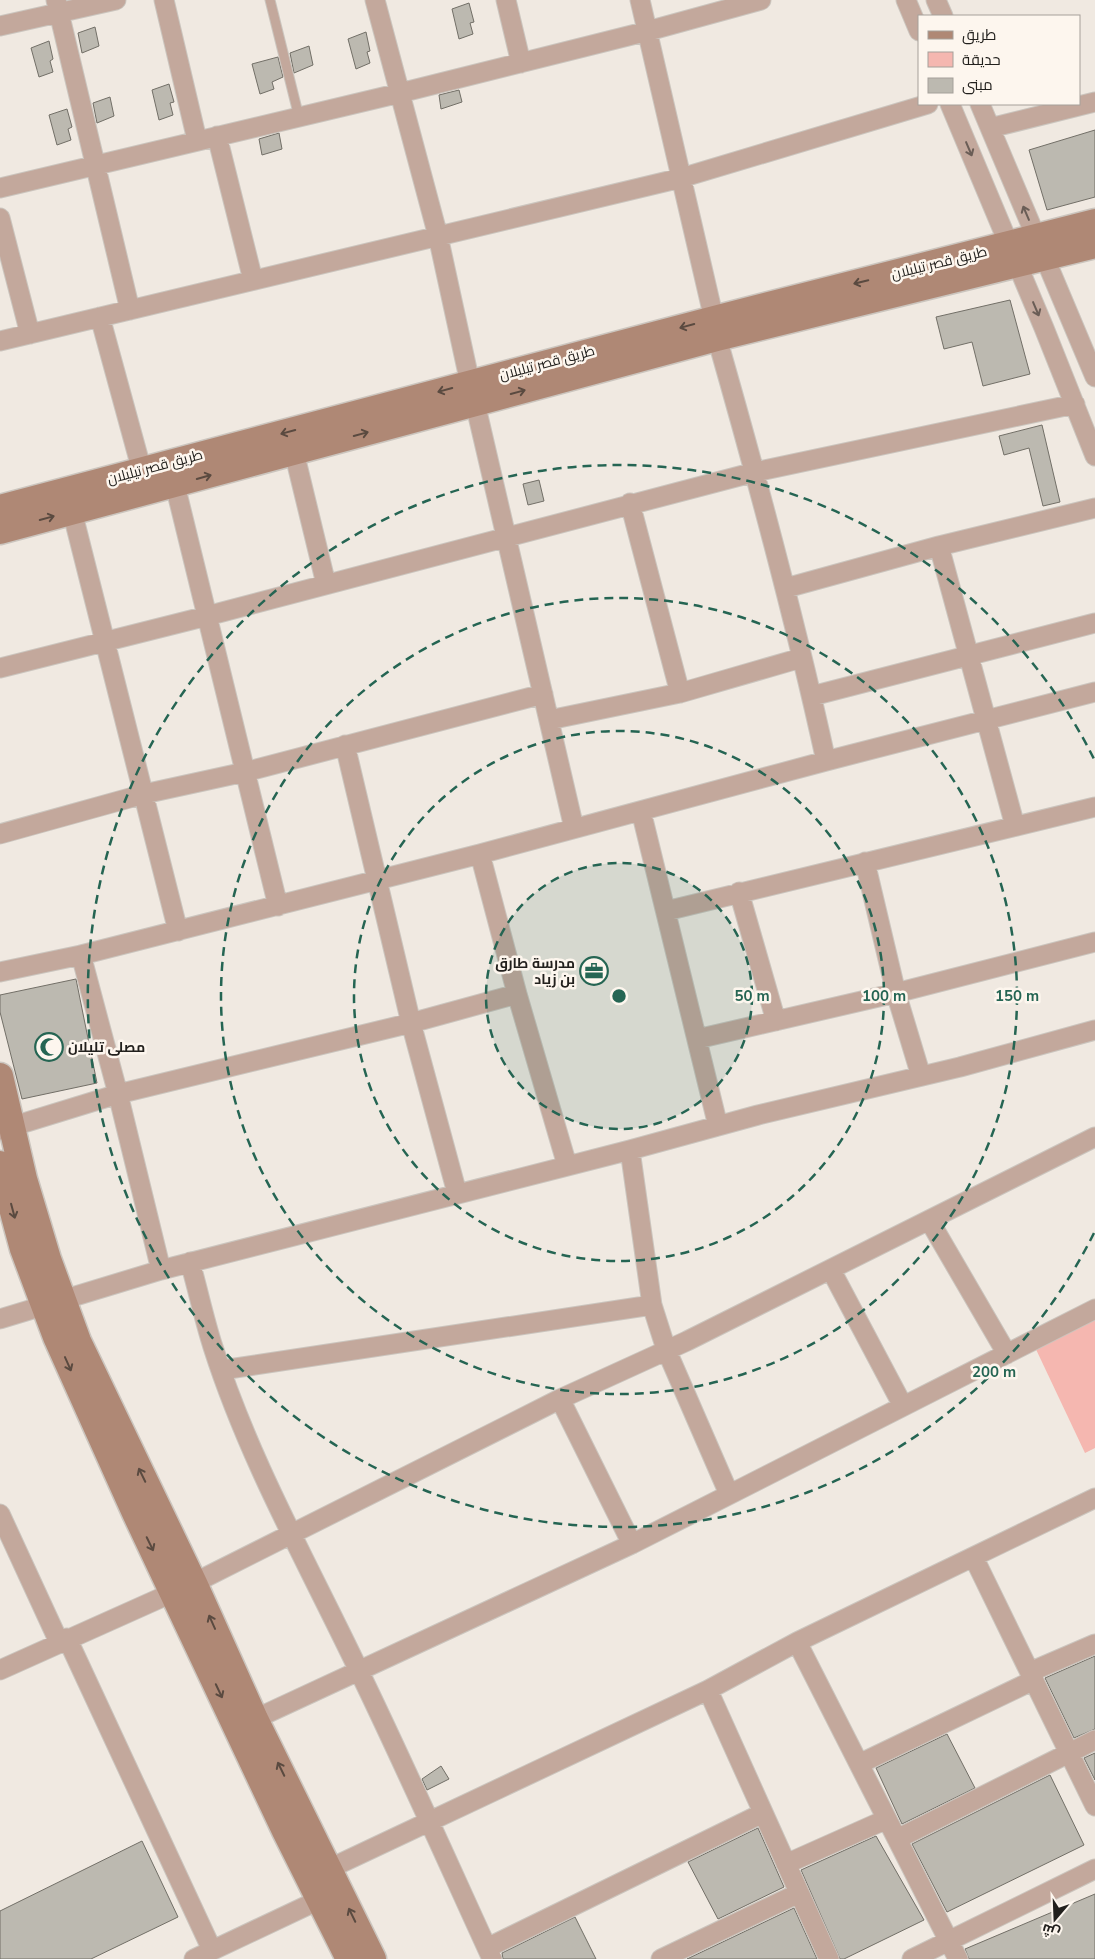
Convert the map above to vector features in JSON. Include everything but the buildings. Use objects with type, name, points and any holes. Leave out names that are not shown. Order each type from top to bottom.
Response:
[{"type":"main road","name":"طريق قصر تيليلان","points":[[0,508],[142,471],[472,393],[715,328],[1040,248],[1095,222]]},
{"type":"main road","name":"طريق قصر تيليلان","points":[[1040,248],[1095,245]]},
{"type":"main road","name":"طريق قصر تيليلان","points":[[0,531],[294,452],[472,393]]},
{"type":"main road","points":[[0,1076],[6,1128],[24,1179],[52,1302]]},
{"type":"main road","points":[[0,1164],[23,1249],[52,1302],[127,1495],[184,1587],[256,1718],[349,1959]]},
{"type":"main road","points":[[184,1587],[285,1831],[373,1959]]},
{"type":"street","points":[[0,26],[58,7],[116,0]]},
{"type":"street","points":[[164,0],[197,140]]},
{"type":"street","points":[[375,0],[438,236],[472,393],[574,828]]},
{"type":"street","points":[[506,0],[521,63]]},
{"type":"street","points":[[640,0],[715,328],[786,588],[826,761]]},
{"type":"street","points":[[0,188],[521,63],[648,31],[757,0]]},
{"type":"street","points":[[906,0],[918,29]]},
{"type":"street","points":[[936,0],[943,15]]},
{"type":"street","points":[[58,7],[130,310]]},
{"type":"street","points":[[990,128],[1095,102]]},
{"type":"street","points":[[0,341],[681,178],[925,105]]},
{"type":"street","points":[[950,105],[1095,456]]},
{"type":"street","points":[[980,105],[1095,377]]},
{"type":"street","points":[[217,136],[253,280]]},
{"type":"street","points":[[0,218],[30,334]]},
{"type":"street","points":[[100,318],[142,471]]},
{"type":"street","points":[[0,668],[207,616],[506,538],[630,503],[755,472],[1075,404]]},
{"type":"street","points":[[294,452],[326,584]]},
{"type":"street","points":[[175,485],[278,906]]},
{"type":"street","points":[[630,503],[680,693]]},
{"type":"street","points":[[786,588],[939,546],[1095,508]]},
{"type":"street","points":[[72,511],[178,931]]},
{"type":"street","points":[[939,546],[1015,826]]},
{"type":"street","points":[[812,696],[1095,623]]},
{"type":"street","points":[[549,720],[680,693],[801,658]]},
{"type":"street","points":[[0,972],[81,955],[278,906],[1095,692]]},
{"type":"street","points":[[0,834],[144,794],[244,772],[543,694]]},
{"type":"street","points":[[344,745],[411,1023],[457,1194]]},
{"type":"street","points":[[666,911],[1095,807]]},
{"type":"street","points":[[641,810],[718,1126]]},
{"type":"street","points":[[480,854],[517,994],[567,1165]]},
{"type":"street","points":[[865,862],[896,993],[921,1076]]},
{"type":"street","points":[[739,892],[776,1021]]},
{"type":"street","points":[[697,1039],[896,993],[1095,942]]},
{"type":"street","points":[[81,955],[118,1094],[161,1270]]},
{"type":"street","points":[[6,1128],[118,1094],[411,1023],[517,994]]},
{"type":"street","points":[[0,1318],[190,1262],[1095,1030]]},
{"type":"street","points":[[0,1670],[184,1587],[291,1536],[404,1476],[560,1399],[687,1341],[1095,1137]]},
{"type":"street","points":[[630,1150],[652,1304],[666,1349],[729,1494]]},
{"type":"street","points":[[930,1220],[1006,1354]]},
{"type":"street","points":[[190,1262],[213,1347],[252,1448],[291,1536],[430,1821],[489,1953],[763,1813]]},
{"type":"street","points":[[831,1270],[903,1406]]},
{"type":"street","points":[[222,1370],[652,1304]]},
{"type":"street","points":[[256,1718],[632,1544],[1095,1309]]},
{"type":"street","points":[[560,1399],[632,1544]]},
{"type":"street","points":[[194,1959],[219,1952],[320,1882],[430,1821],[708,1690],[797,1642],[1095,1498]]},
{"type":"street","points":[[0,1514],[219,1952]]},
{"type":"street","points":[[974,1558],[1095,1806]]},
{"type":"street","points":[[797,1642],[958,1959]]},
{"type":"street","points":[[859,1764],[1095,1644]]},
{"type":"street","points":[[708,1690],[829,1959]]},
{"type":"street","points":[[898,1839],[1095,1740]]},
{"type":"street","points":[[786,1864],[887,1819]]},
{"type":"street","points":[[912,1959],[1095,1869]]},
{"type":"street","points":[[661,1959],[799,1893]]},
{"type":"lane","points":[[270,0],[299,117]]},
{"type":"green space","points":[[1093,1317],[1095,1321],[1095,1448],[1085,1453],[1033,1343]]},
{"type":"place","name":"مدرسة طارق بن زياد","points":[[594,971]]},
{"type":"place","name":"مصلى تليلان","points":[[49,1047]]}]
